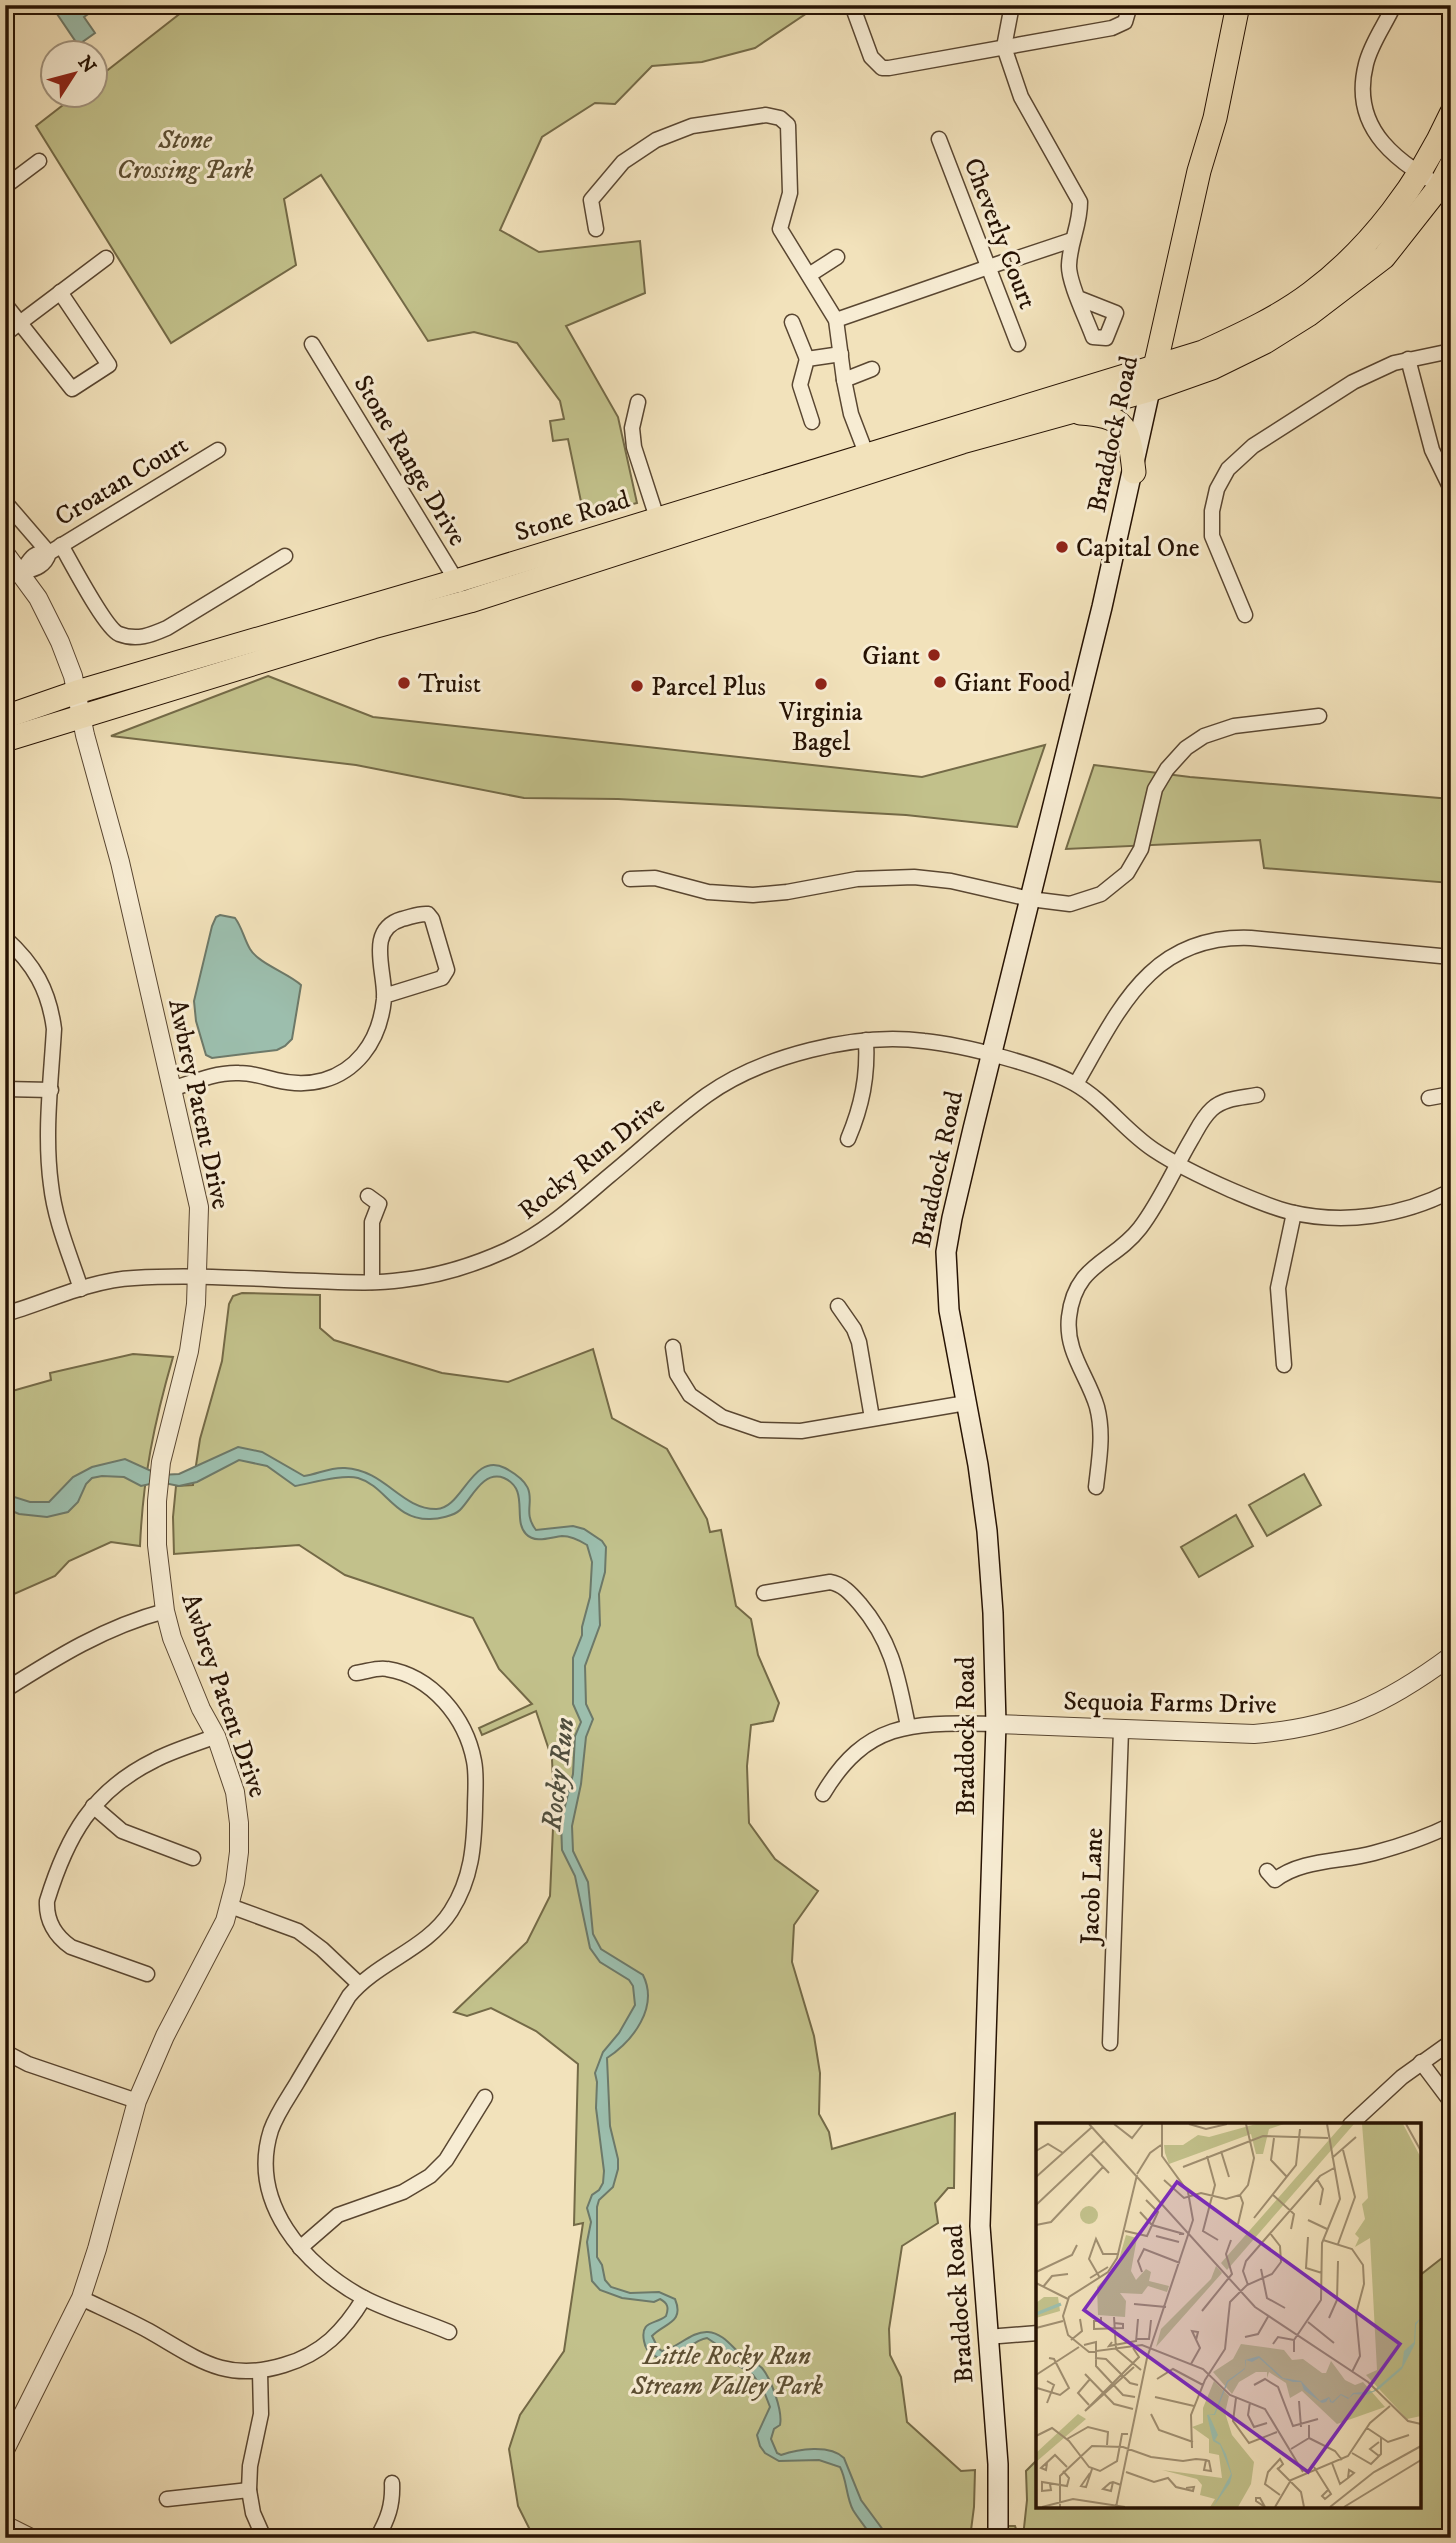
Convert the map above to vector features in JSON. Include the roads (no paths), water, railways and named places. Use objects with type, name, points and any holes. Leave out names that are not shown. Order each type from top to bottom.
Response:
[{"type":"main road","name":"Braddock Road","points":[[998,2538],[998,2465],[980,2226],[996,1724],[990,1555],[978,1465],[949,1310],[946,1252],[951,1218],[1133,472],[1238,5]]},
{"type":"main road","name":"Stone Road","points":[[5,740],[373,627],[470,601],[1156,365],[1203,352],[1262,324],[1311,293],[1347,262],[1405,195],[1451,114]]},
{"type":"main road","name":"Stone Road","points":[[5,717],[77,692],[456,581],[657,518],[869,463],[962,442],[1150,390],[1236,357],[1308,316],[1384,257],[1445,189],[1451,165]]},
{"type":"main road","points":[[1070,412],[1110,416],[1121,424],[1128,437],[1133,472]]},
{"type":"street","points":[[852,5],[871,57],[882,68],[1112,27],[1125,22],[1130,5]]},
{"type":"street","points":[[1012,5],[1004,47],[1021,97],[1080,202],[1080,222],[1072,240],[1069,269],[1078,298]]},
{"type":"street","points":[[1394,5],[1371,48],[1366,64],[1363,81],[1364,103],[1375,133],[1388,150],[1403,164],[1445,189]]},
{"type":"street","points":[[596,229],[591,200],[623,162],[656,140],[692,126],[766,115],[780,118],[788,125],[790,193],[780,229],[836,320],[851,414],[869,463]]},
{"type":"street","name":"Cheverly Court","points":[[939,139],[1018,344]]},
{"type":"street","points":[[6,184],[39,161]]},
{"type":"street","points":[[1018,258],[1072,240]]},
{"type":"street","points":[[809,275],[837,257]]},
{"type":"street","points":[[5,334],[106,258]]},
{"type":"street","points":[[836,320],[1003,262]]},
{"type":"street","points":[[5,304],[72,389],[108,365],[60,292]]},
{"type":"street","points":[[792,322],[807,359],[800,384],[812,422]]},
{"type":"street","name":"Stone Range Drive","points":[[312,344],[470,601]]},
{"type":"street","points":[[1245,614],[1212,536],[1212,510],[1223,476],[1244,453],[1353,382],[1408,359],[1451,351]]},
{"type":"street","points":[[807,359],[841,354]]},
{"type":"street","points":[[1408,359],[1424,427],[1451,489]]},
{"type":"street","points":[[844,380],[872,369]]},
{"type":"street","points":[[638,402],[632,436],[657,518]]},
{"type":"street","name":"Croatan Court","points":[[21,573],[39,567],[55,549],[218,450]]},
{"type":"street","points":[[5,502],[55,549],[116,632],[131,637],[146,637],[167,628],[285,556]]},
{"type":"street","name":"Awbrey Patent Drive","points":[[5,553],[50,619],[65,653],[77,692],[85,735],[120,862],[199,1206],[198,1276],[189,1351],[161,1462],[157,1501],[157,1555],[164,1611],[183,1666],[216,1736],[235,1792],[239,1823],[239,1852],[230,1906],[218,1937],[146,2074],[81,2298],[5,2450]]},
{"type":"street","points":[[629,879],[655,878],[708,892],[753,895],[788,892],[857,879],[914,877],[951,881],[1030,899],[1070,904],[1101,894],[1127,873],[1141,849],[1150,803],[1160,779],[1175,759],[1196,741],[1213,732],[1234,726],[1319,716]]},
{"type":"street","points":[[172,1089],[218,1074],[239,1073],[296,1084],[315,1083],[352,1065],[368,1047],[378,1029],[384,996],[380,962],[385,930],[390,923],[422,913],[428,914],[432,919],[447,970],[442,978],[384,996]]},
{"type":"street","points":[[5,938],[29,962],[46,992],[54,1029],[48,1157],[51,1188],[81,1289]]},
{"type":"street","points":[[1076,1084],[1138,983],[1169,958],[1198,945],[1240,938],[1451,957]]},
{"type":"street","name":"Rocky Run Drive","points":[[5,1314],[81,1289],[128,1278],[198,1276],[372,1282],[441,1274],[475,1264],[510,1249],[553,1223],[708,1094],[737,1077],[768,1064],[825,1047],[866,1040],[892,1038],[925,1041],[1026,1065],[1076,1084],[1146,1144],[1177,1164],[1258,1201],[1294,1213],[1337,1218],[1370,1216],[1418,1205],[1451,1191]]},
{"type":"street","points":[[848,1139],[860,1111],[866,1080],[866,1040]]},
{"type":"street","points":[[5,1089],[51,1090]]},
{"type":"street","points":[[1429,1098],[1451,1094]]},
{"type":"street","points":[[1096,1487],[1101,1443],[1100,1424],[1093,1395],[1071,1348],[1068,1326],[1071,1305],[1090,1270],[1126,1243],[1142,1225],[1211,1110],[1227,1100],[1257,1095]]},
{"type":"street","points":[[368,1196],[379,1204],[372,1222],[372,1282]]},
{"type":"street","points":[[1284,1365],[1278,1288],[1294,1213]]},
{"type":"street","points":[[838,1306],[854,1329],[859,1342],[872,1418]]},
{"type":"street","points":[[673,1347],[677,1374],[686,1391],[709,1410],[733,1422],[760,1430],[788,1432],[966,1403]]},
{"type":"street","points":[[765,1593],[830,1582],[851,1593],[881,1631],[891,1652],[908,1726]]},
{"type":"street","points":[[5,1690],[89,1640],[130,1620],[164,1611]]},
{"type":"street","name":"Sequoia Farms Drive","points":[[996,1724],[1254,1734],[1311,1727],[1360,1712],[1382,1702],[1450,1658]]},
{"type":"street","points":[[356,1673],[391,1669],[422,1682],[441,1698],[459,1721],[474,1759],[476,1778],[473,1854],[461,1894],[449,1914],[425,1940],[359,1984],[343,2007],[275,2120],[268,2143],[266,2172],[271,2203],[282,2225],[300,2248],[323,2269],[364,2298],[449,2332]]},
{"type":"street","points":[[822,1794],[840,1768],[856,1752],[888,1733],[908,1726],[996,1724]]},
{"type":"street","name":"Jacob Lane","points":[[1110,2043],[1121,1730]]},
{"type":"street","points":[[147,1974],[71,1947],[50,1924],[46,1911],[47,1901],[70,1838],[106,1793],[157,1759],[216,1736]]},
{"type":"street","points":[[93,1806],[122,1831],[193,1858]]},
{"type":"street","points":[[1271,1876],[1293,1869],[1373,1854],[1414,1841],[1451,1825]]},
{"type":"street","points":[[230,1906],[298,1931],[322,1949],[359,1984]]},
{"type":"street","points":[[1352,2123],[1385,2092],[1451,2042]]},
{"type":"street","points":[[5,2052],[28,2064],[137,2101]]},
{"type":"street","points":[[1421,2063],[1451,2102]]},
{"type":"street","points":[[300,2248],[338,2214],[403,2192],[430,2176],[446,2160],[485,2097]]},
{"type":"street","points":[[81,2298],[129,2320],[205,2363],[240,2372],[260,2372],[299,2361],[322,2348],[349,2323],[364,2298]]},
{"type":"street","points":[[987,2337],[1036,2333]]},
{"type":"street","points":[[260,2372],[261,2414],[250,2466],[249,2490],[253,2513],[264,2538]]},
{"type":"street","points":[[377,2538],[390,2510],[392,2483]]},
{"type":"street","points":[[167,2499],[249,2490]]},
{"type":"street","points":[[5,2525],[30,2538]]},
{"type":"place","name":"Capital One","points":[[1062,547]]},
{"type":"place","name":"Giant","points":[[934,655]]},
{"type":"place","name":"Giant Food","points":[[940,682]]},
{"type":"place","name":"Truist","points":[[404,683]]},
{"type":"place","name":"Virginia Bagel","points":[[821,684]]},
{"type":"place","name":"Parcel Plus","points":[[637,686]]},
{"type":"park label","name":"Stone Crossing Park","points":[[185,154]]},
{"type":"park label","name":"Little Rocky Run Stream Valley Park","points":[[727,2370]]},
{"type":"water label","name":"Rocky Run","points":[[557,1774]]}]
